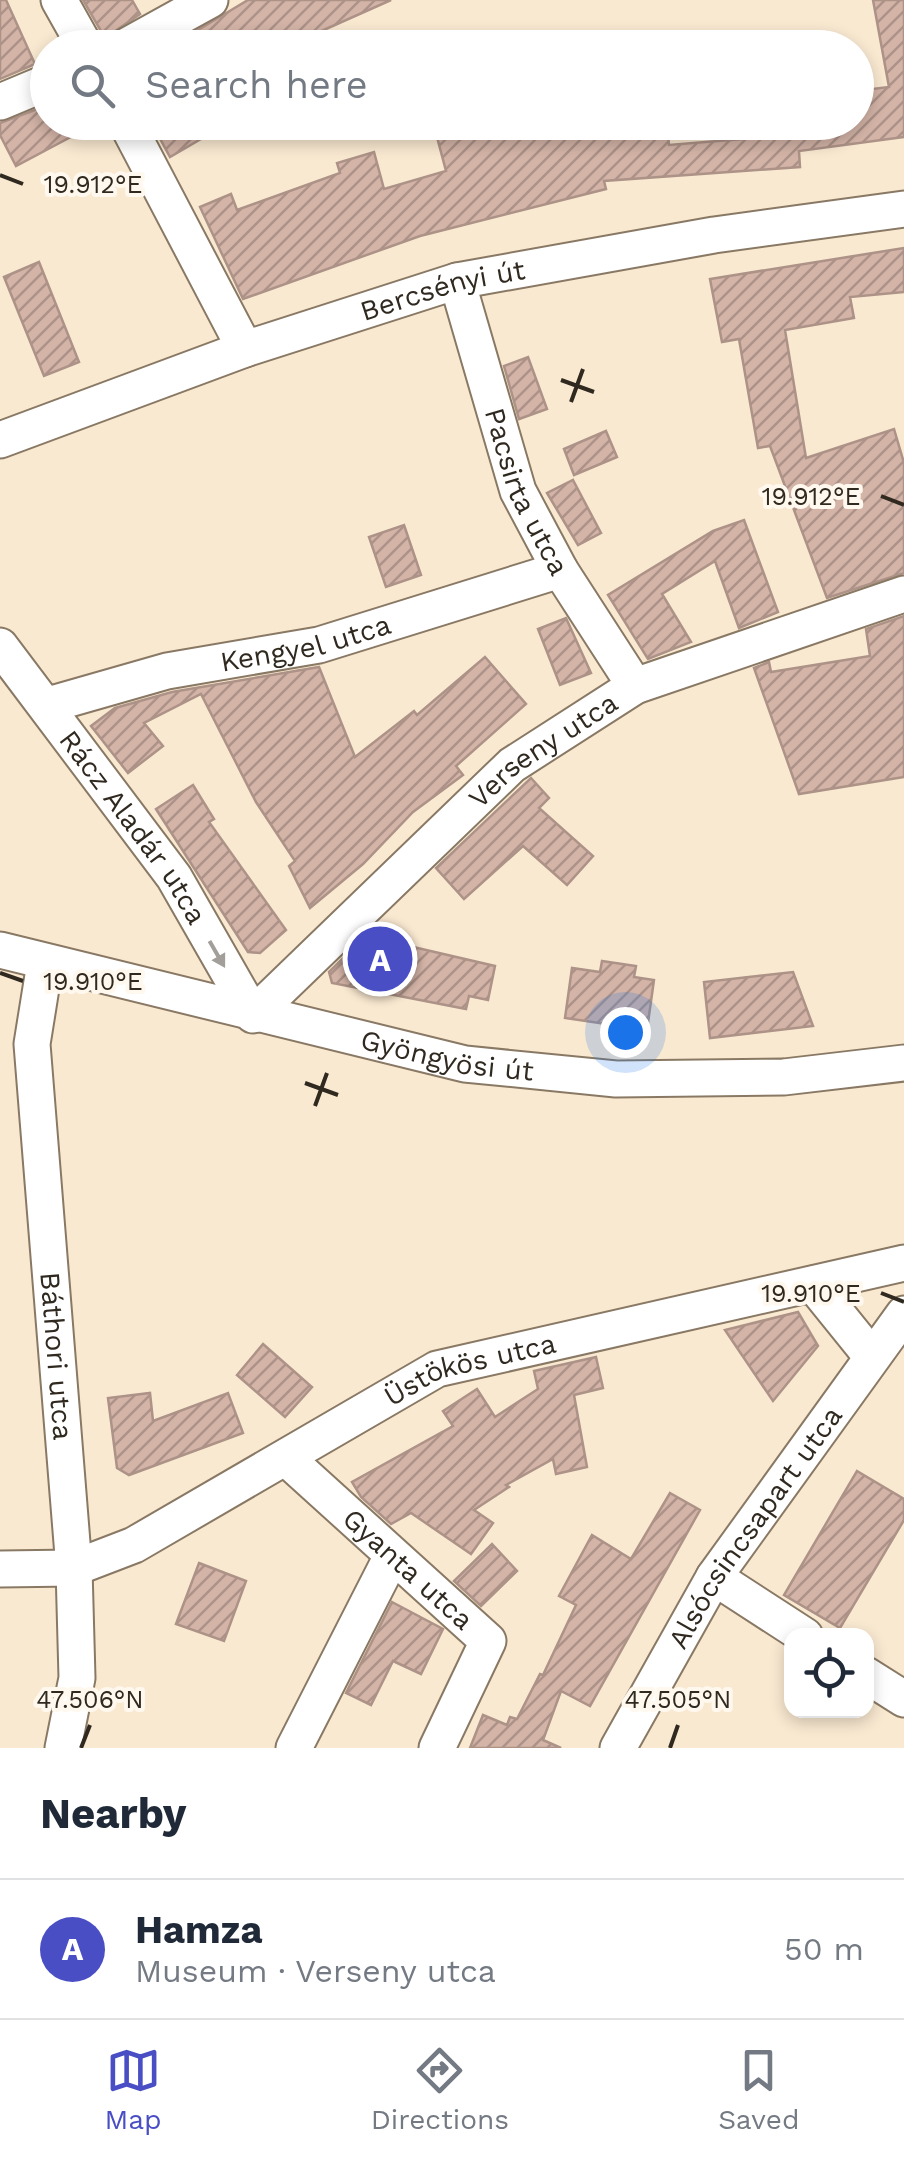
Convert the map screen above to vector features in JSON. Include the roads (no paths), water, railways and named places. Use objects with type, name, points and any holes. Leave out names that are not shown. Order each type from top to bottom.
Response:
[{"type":"street","points":[[60,0],[76,30]]},
{"type":"street","points":[[156,30],[210,0]]},
{"type":"street","points":[[0,102],[30,90]]},
{"type":"street","points":[[135,140],[245,350]]},
{"type":"street","name":"Bercsényi út","points":[[0,440],[245,350],[457,281],[714,236],[904,209]]},
{"type":"street","name":"Pacsirta utca","points":[[457,281],[518,491],[560,570],[634,686]]},
{"type":"street","name":"Kengyel utca","points":[[48,705],[167,671],[319,645],[560,570]]},
{"type":"street","name":"Verseny utca","points":[[253,1016],[512,765],[634,686],[904,594]]},
{"type":"street","name":"Rácz Aladár utca","points":[[0,646],[174,877],[253,1016]]},
{"type":"street","name":"Gyöngyösi út","points":[[0,950],[253,1016],[464,1064],[616,1079],[784,1076],[904,1063]]},
{"type":"street","name":"Báthori utca","points":[[45,963],[32,1044],[74,1568],[78,1678],[63,1748]]},
{"type":"street","name":"Üstökös utca","points":[[74,1568],[134,1545],[437,1369],[904,1263]]},
{"type":"street","points":[[813,1284],[872,1357]]},
{"type":"street","name":"Alsócsincsapart utca","points":[[618,1748],[714,1577],[904,1314]]},
{"type":"street","name":"Gyanta utca","points":[[286,1458],[488,1641],[438,1748]]},
{"type":"street","points":[[294,1748],[392,1556]]},
{"type":"street","points":[[0,1569],[74,1568]]},
{"type":"street","points":[[714,1577],[794,1628]]},
{"type":"street","points":[[874,1680],[904,1699]]},
{"type":"place","name":"Hamza","points":[[380,959]]}]
